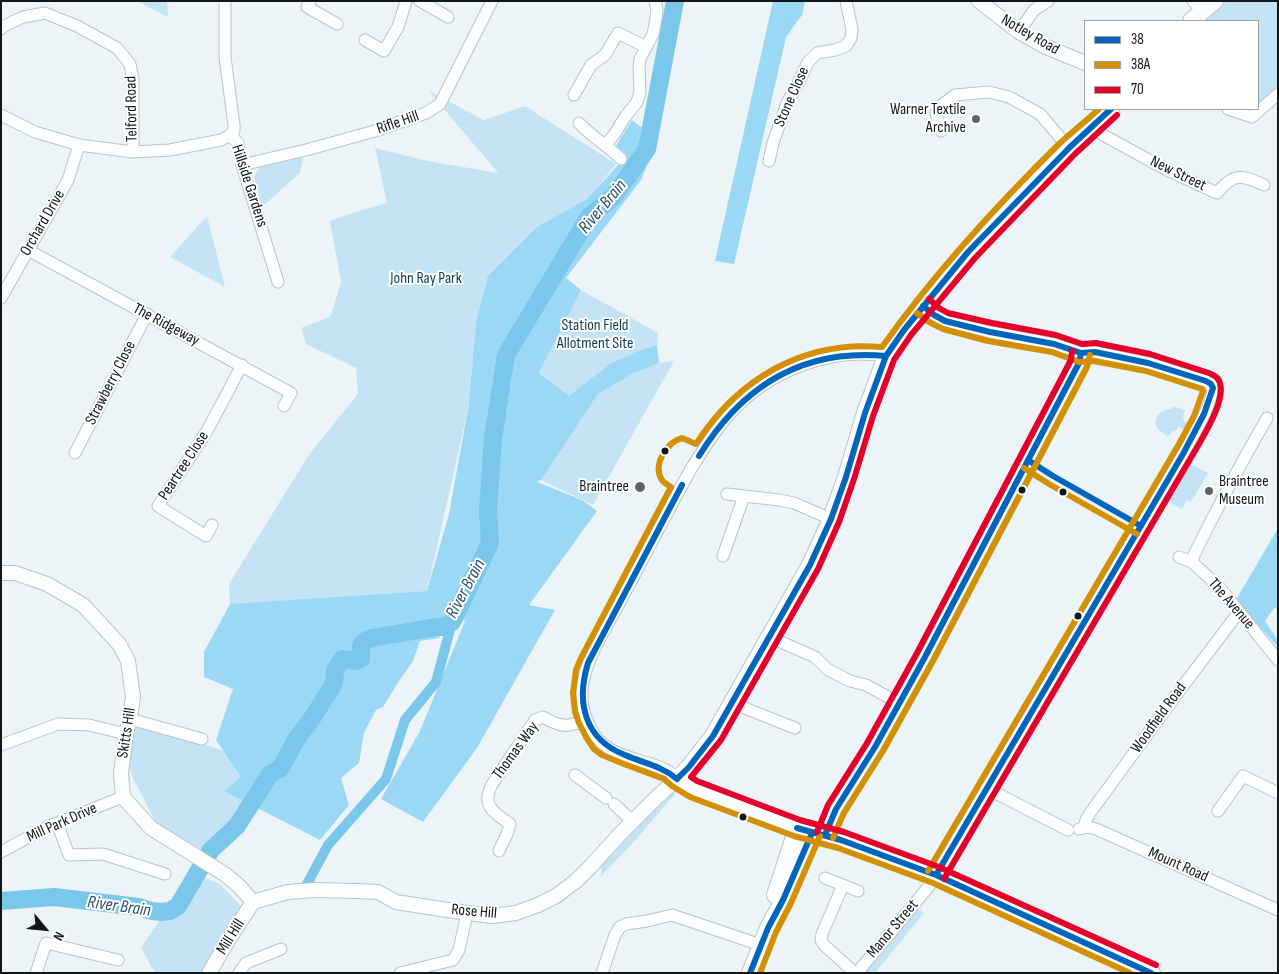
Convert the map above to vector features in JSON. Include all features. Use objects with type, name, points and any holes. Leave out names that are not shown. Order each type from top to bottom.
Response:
[{"type":"main road","points":[[1195,11],[1215,1]]},
{"type":"main road","points":[[1110,110],[1068,148],[968,252],[904,330],[886,356],[865,413],[831,519],[810,565],[713,736],[677,778],[693,789],[811,832],[933,880],[1152,973]]},
{"type":"main road","points":[[750,973],[760,945],[784,900],[811,832]]},
{"type":"street","name":"Hillside Gardens","points":[[225,1],[225,57],[234,125],[234,131],[230,134],[238,143],[242,164],[278,282]]},
{"type":"street","points":[[364,40],[384,51],[398,27],[406,1]]},
{"type":"street","points":[[420,1],[448,17]]},
{"type":"street","name":"Rifle Hill","points":[[242,164],[306,150],[375,131],[426,113],[440,104],[492,1]]},
{"type":"street","points":[[606,145],[637,102],[640,92],[638,68],[640,59],[653,34],[657,9],[656,1]]},
{"type":"street","name":"Stone Close","points":[[769,161],[786,103],[797,86],[808,62],[817,53],[846,46],[851,38],[852,29],[846,1]]},
{"type":"street","name":"Notley Road","points":[[979,1],[1019,32],[1044,46],[1084,62]]},
{"type":"street","points":[[1019,32],[1034,10],[1048,1]]},
{"type":"street","points":[[304,3],[337,24]]},
{"type":"street","name":"Telford Road","points":[[1,29],[23,17],[44,13],[77,26],[117,48],[130,64],[133,80],[133,152]]},
{"type":"street","points":[[574,95],[591,65],[605,55],[618,33],[646,47]]},
{"type":"street","points":[[941,131],[936,112],[948,99],[956,95],[990,92],[1009,97],[1040,114],[1068,148]]},
{"type":"street","points":[[1231,110],[1252,117],[1278,94]]},
{"type":"street","points":[[1,115],[35,132],[79,144],[133,152],[170,150],[221,140],[230,134]]},
{"type":"street","points":[[579,123],[588,133],[622,159]]},
{"type":"street","name":"New Street","points":[[1093,127],[1105,136],[1167,170],[1217,193],[1228,182],[1237,177],[1247,178],[1264,185]]},
{"type":"street","name":"Orchard Drive","points":[[1,298],[68,180],[79,144]]},
{"type":"street","name":"The Ridgeway","points":[[28,250],[291,393],[284,406]]},
{"type":"street","points":[[811,832],[836,809],[875,747],[934,641],[1079,363],[1081,353],[1054,344],[945,321],[923,306]]},
{"type":"street","name":"Strawberry Close","points":[[75,453],[147,314]]},
{"type":"street","name":"Manor Street","points":[[856,973],[933,880],[1183,454],[1201,422],[1209,403],[1213,388],[1206,381],[1148,363],[1095,352],[1081,353]]},
{"type":"street","points":[[677,778],[669,772],[606,747],[597,738],[587,720],[582,702],[585,672],[588,663],[691,469],[728,416],[742,402],[770,380],[800,366],[852,355],[870,354],[886,356]]},
{"type":"street","name":"Peartree Close","points":[[212,525],[206,536],[158,506],[207,431],[242,365]]},
{"type":"street","points":[[1192,562],[1240,464],[1267,418]]},
{"type":"street","points":[[727,494],[779,500],[831,519]]},
{"type":"street","points":[[723,556],[744,496]]},
{"type":"street","name":"The Avenue","points":[[1179,557],[1192,562],[1221,589],[1278,660]]},
{"type":"street","name":"Skitts Hill","points":[[1,572],[15,573],[47,584],[83,605],[118,644],[128,661],[133,697],[126,734],[122,773],[123,797]]},
{"type":"street","name":"Woodfield Road","points":[[1076,829],[1086,820],[1174,698],[1240,612]]},
{"type":"street","points":[[781,642],[816,657],[827,669],[850,682],[866,685],[899,703]]},
{"type":"street","points":[[732,703],[795,728]]},
{"type":"street","name":"Thomas Way","points":[[499,851],[510,824],[492,810],[489,804],[488,792],[535,720],[543,718],[557,725],[571,726],[587,720]]},
{"type":"street","points":[[130,719],[202,739]]},
{"type":"street","points":[[1,745],[58,724],[88,725],[126,734]]},
{"type":"street","points":[[575,775],[610,801],[633,822]]},
{"type":"street","points":[[1218,811],[1243,776],[1278,793]]},
{"type":"street","name":"Rose Hill","points":[[253,902],[288,892],[314,890],[378,892],[396,902],[493,916],[508,914],[538,905],[576,881],[677,778]]},
{"type":"street","name":"Mount Road","points":[[986,788],[1076,829],[1096,829],[1278,910]]},
{"type":"street","points":[[123,797],[152,828],[226,875],[253,902]]},
{"type":"street","name":"Mill Park Drive","points":[[1,852],[57,823],[123,797]]},
{"type":"street","points":[[57,823],[69,855],[103,854],[165,874]]},
{"type":"street","points":[[825,878],[858,891]]},
{"type":"street","points":[[843,885],[821,940],[824,945],[856,973]]},
{"type":"street","name":"Mill Hill","points":[[211,972],[229,939],[253,902]]},
{"type":"street","points":[[400,973],[453,960],[459,950],[466,913]]},
{"type":"street","points":[[602,973],[615,935],[620,927],[626,924],[672,915],[760,945]]},
{"type":"street","points":[[36,973],[46,943],[118,960]]},
{"type":"street","points":[[238,973],[246,963],[281,949]]},
{"type":"green space","points":[[137,1],[167,1],[168,17]]},
{"type":"green space","points":[[1225,1],[1278,1],[1278,88],[1259,105],[1259,20],[1201,20]]},
{"type":"green space","name":"John Ray Park","points":[[429,91],[484,120],[525,106],[616,164],[587,200],[482,347],[427,591],[230,604],[229,584],[310,453],[358,394],[356,368],[306,344],[301,328],[331,316],[341,282],[330,221],[387,203],[375,148],[428,161],[498,173]]},
{"type":"green space","points":[[303,157],[300,173],[262,207],[254,177],[260,167]]},
{"type":"green space","points":[[207,216],[225,287],[170,257]]},
{"type":"green space","name":"Station Field Allotment Site","points":[[581,290],[658,333],[657,345],[635,352],[610,364],[569,397],[539,373]]},
{"type":"green space","points":[[674,361],[593,505],[541,480],[598,394],[632,374],[659,363]]},
{"type":"green space","points":[[1173,406],[1185,410],[1184,422],[1188,423],[1185,430],[1179,427],[1169,436],[1159,430],[1156,425],[1156,418],[1161,412],[1172,409]]},
{"type":"green space","points":[[1189,463],[1208,473],[1191,502],[1187,500],[1182,509],[1167,501]]},
{"type":"green space","points":[[135,724],[164,731],[221,750],[243,748],[266,769],[242,810],[203,850],[157,825],[131,774],[129,762]]},
{"type":"green space","points":[[676,793],[631,845],[600,877],[602,870],[599,867],[608,854],[617,849],[660,799]]},
{"type":"green space","points":[[203,877],[220,884],[240,905],[253,902],[201,973],[155,973],[141,948],[165,912],[185,907]]},
{"type":"green space","points":[[917,909],[924,913],[875,973],[864,973]]},
{"type":"shaded area","points":[[773,1],[805,1],[802,15],[786,37],[734,264],[715,261]]},
{"type":"shaded area","points":[[632,120],[658,140],[641,180],[566,278],[581,290],[539,373],[569,396],[610,364],[635,352],[657,345],[659,363],[632,374],[598,394],[541,480],[537,482],[582,500],[597,511],[529,605],[555,610],[477,748],[423,822],[381,799],[420,731],[465,621],[451,605],[439,638],[420,641],[413,661],[383,707],[376,710],[364,733],[359,763],[341,778],[349,805],[320,840],[224,791],[241,777],[216,740],[233,689],[204,677],[204,652],[230,604],[427,591],[449,514],[469,404],[476,323],[488,276],[537,227],[587,199],[627,155],[616,146]]},
{"type":"shaded area","points":[[1278,528],[1278,609],[1274,608],[1265,621],[1277,639],[1277,646],[1236,600]]},
{"type":"waterway","name":"River Brain","points":[[1,901],[54,897],[139,907],[152,911],[170,911],[178,906],[211,850],[237,826],[270,774],[281,768],[297,738],[332,687],[335,671],[342,659],[356,661],[361,659],[362,643],[372,638],[443,627],[452,622],[490,543],[488,511],[493,438],[506,355],[589,217],[614,196],[647,149],[675,1]]},
{"type":"waterway","points":[[307,884],[328,845],[386,779],[405,720],[436,682],[452,622]]},
{"type":"transit line","name":"38A","points":[[1098,110],[1059,144],[989,217],[944,267],[882,347],[853,346],[826,350],[800,357],[775,368],[752,383],[732,400],[696,444],[682,438],[676,440],[666,449],[660,461],[659,474],[663,481],[671,487],[580,660],[576,670],[573,693],[575,712],[579,723],[594,749],[602,755],[664,779],[690,797],[794,836],[838,848],[933,883],[1130,973]]},
{"type":"transit line","name":"38","points":[[677,779],[713,736],[810,565],[831,519],[865,413],[886,356],[904,330],[968,252],[1069,148],[1110,110]]},
{"type":"transit line","name":"70","points":[[1117,115],[1075,154],[975,258],[911,335],[894,360],[873,416],[839,522],[818,569],[721,740],[691,777],[697,781],[800,820],[844,832],[939,867],[1156,965]]},
{"type":"transit line","name":"70","points":[[929,299],[948,313],[1056,335],[1082,344],[1096,343],[1150,354],[1213,375],[1219,381],[1221,390],[1218,406],[1202,438],[944,879]]},
{"type":"transit line","name":"38","points":[[923,306],[945,321],[1054,344],[1081,353],[1095,352],[1148,363],[1206,381],[1213,388]]},
{"type":"transit line","name":"38A","points":[[917,313],[943,329],[988,341],[1052,352],[1079,362],[1094,361],[1146,371],[1202,389],[1203,391],[1194,416],[1179,444],[928,871]]},
{"type":"transit line","name":"70","points":[[817,832],[828,805],[867,743],[917,653],[1071,360],[1072,351]]},
{"type":"transit line","name":"38","points":[[825,835],[836,809],[875,747],[925,657],[1079,363],[1081,353]]},
{"type":"transit line","name":"38","points":[[699,456],[716,431],[735,410],[755,391],[777,377],[801,366],[827,358],[856,355],[886,356]]},
{"type":"transit line","name":"38A","points":[[833,838],[844,813],[883,751],[933,661],[1087,367],[1090,355]]},
{"type":"transit line","name":"38","points":[[936,875],[1183,454],[1204,414],[1213,388]]},
{"type":"transit line","name":"38","points":[[1028,460],[1141,526]]},
{"type":"transit line","name":"38A","points":[[1024,468],[1137,534]]},
{"type":"transit line","name":"38","points":[[677,779],[659,768],[611,748],[600,739],[592,729],[587,718],[583,692],[584,677],[588,663],[682,485]]},
{"type":"transit line","name":"38","points":[[797,828],[841,840],[936,875],[1151,973]]},
{"type":"transit line","name":"38","points":[[750,973],[768,928],[783,900],[812,833]]},
{"type":"transit line","name":"38A","points":[[760,973],[776,932],[791,903],[820,836]]},
{"type":"place","name":"Warner Textile Archive","points":[[976,119]]},
{"type":"place","name":"Braintree","points":[[640,487]]},
{"type":"place","name":"Braintree Museum","points":[[1209,491]]}]
